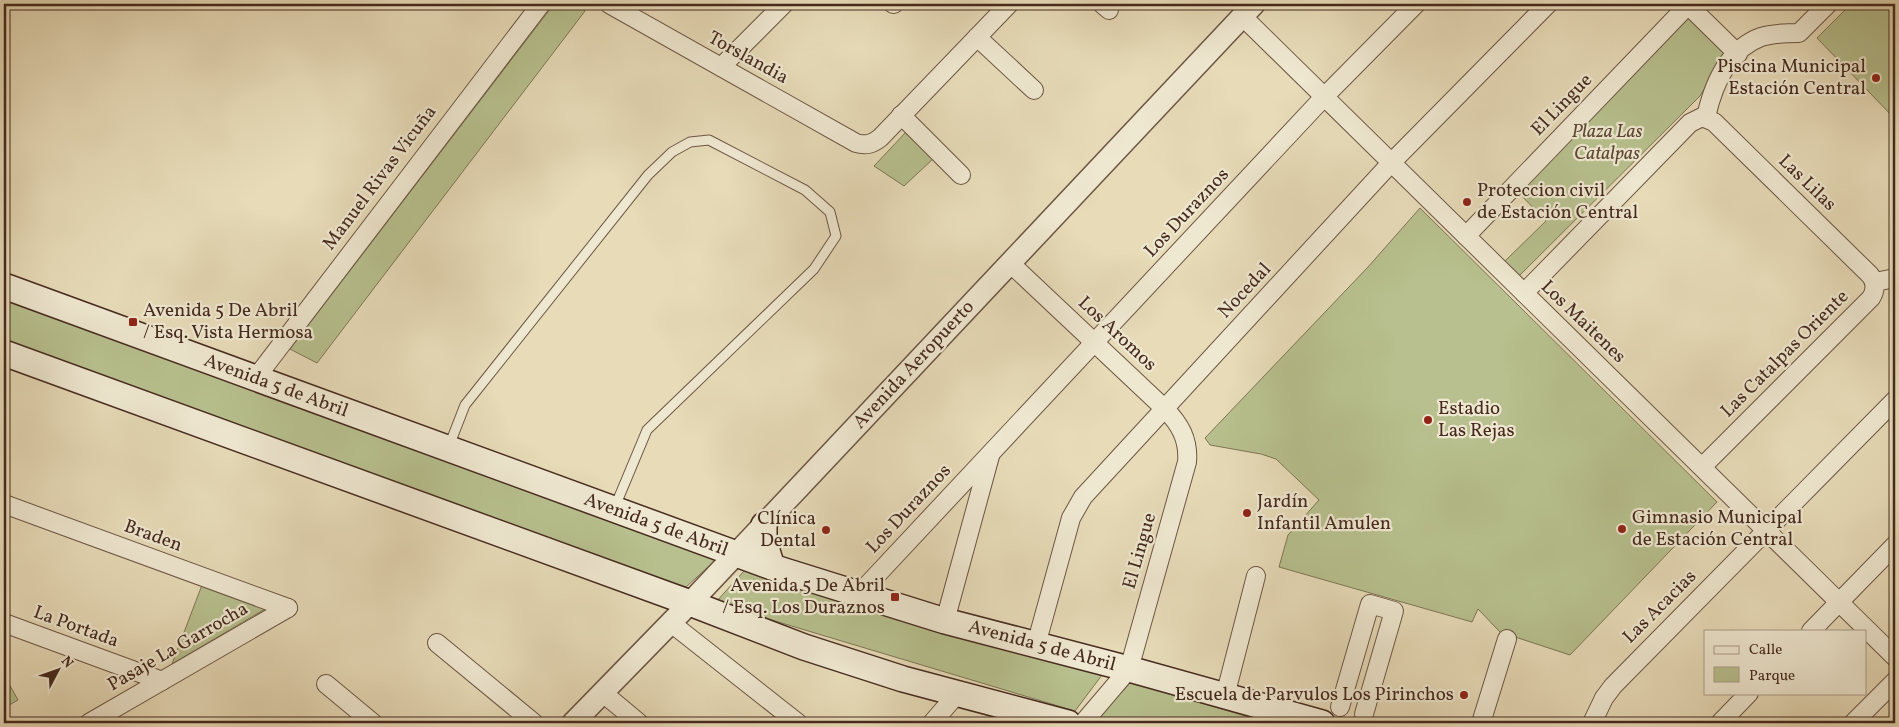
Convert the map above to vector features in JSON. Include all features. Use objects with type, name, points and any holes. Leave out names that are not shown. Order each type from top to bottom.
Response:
[{"type":"main road","name":"Avenida 5 de Abril","points":[[4,286],[772,567],[945,621],[1129,669],[1318,722]]},
{"type":"main road","points":[[4,353],[690,603],[804,647],[903,679],[1068,723]]},
{"type":"main road","points":[[764,525],[764,541],[772,567]]},
{"type":"street","name":"Manuel Rivas Vicuña","points":[[255,379],[541,4]]},
{"type":"street","name":"Torslandia","points":[[609,4],[856,143],[868,144],[880,138],[901,115]]},
{"type":"street","points":[[721,67],[784,4]]},
{"type":"street","points":[[960,175],[901,115],[1009,4]]},
{"type":"street","name":"Los Duraznos","points":[[858,595],[1324,97],[1416,4]]},
{"type":"street","name":"Nocedal","points":[[1036,645],[1071,518],[1076,506],[1090,488],[1391,163],[1548,4]]},
{"type":"street","points":[[1688,4],[1738,54]]},
{"type":"street","name":"El Lingue","points":[[1466,236],[1688,4]]},
{"type":"street","points":[[1524,293],[1690,123],[1698,117],[1706,117],[1718,80],[1727,65],[1749,43],[1772,34],[1799,33],[1828,4]]},
{"type":"street","name":"Los Maitenes","points":[[1248,10],[1324,97],[1895,657]]},
{"type":"street","name":"Avenida Aeropuerto","points":[[573,723],[764,525],[1248,10]]},
{"type":"street","points":[[977,37],[1034,90]]},
{"type":"street","name":"Las Lilas","points":[[1706,117],[1714,122],[1856,261],[1870,275],[1874,282]]},
{"type":"street","name":"Los Aromos","points":[[1010,263],[1165,409],[1179,425],[1187,443]]},
{"type":"street","points":[[1874,282],[1895,278]]},
{"type":"street","name":"Las Catalpas Oriente","points":[[1702,468],[1871,298],[1875,290],[1874,282]]},
{"type":"street","name":"Las Acacias","points":[[1592,723],[1604,698],[1613,686],[1895,400]]},
{"type":"street","name":"El Lingue","points":[[1129,669],[1187,462],[1187,443]]},
{"type":"street","name":"Los Duraznos","points":[[945,621],[991,453]]},
{"type":"street","name":"Braden","points":[[4,504],[288,608]]},
{"type":"street","points":[[1812,630],[1895,545]]},
{"type":"street","points":[[1225,696],[1256,576]]},
{"type":"street","points":[[1318,722],[1331,709],[1340,707],[1368,719],[1394,611],[1370,604],[1340,707]]},
{"type":"street","name":"Pasaje La Garrocha","points":[[89,723],[288,608]]},
{"type":"street","name":"La Portada","points":[[4,623],[162,681]]},
{"type":"street","points":[[671,623],[798,723]]},
{"type":"street","points":[[1481,723],[1507,639]]},
{"type":"street","points":[[437,643],[534,723]]},
{"type":"street","points":[[1083,723],[1129,669]]},
{"type":"street","points":[[1853,723],[1895,681]]},
{"type":"street","points":[[326,684],[373,723]]},
{"type":"street","points":[[603,692],[639,723]]},
{"type":"street","points":[[932,723],[957,694]]},
{"type":"street","points":[[1720,723],[1748,694]]},
{"type":"lane","points":[[448,449],[465,405],[648,176],[672,152],[690,142],[708,140],[805,190],[830,212],[836,236],[814,269],[647,430],[614,509]]},
{"type":"green space","points":[[554,4],[576,4],[585,11],[317,363],[290,349]]},
{"type":"green space","name":"Piscina Municipal Estación Central","points":[[1851,4],[1895,4],[1895,119],[1817,38]]},
{"type":"green space","name":"Plaza Las Catalpas","points":[[1688,17],[1725,54],[1700,96],[1519,276],[1505,261],[1546,221],[1515,189]]},
{"type":"green space","points":[[907,131],[934,158],[904,186],[874,166]]},
{"type":"green space","name":"Estadio Las Rejas","points":[[1420,208],[1717,502],[1570,655],[1500,632],[1478,609],[1472,622],[1279,567],[1288,535],[1319,500],[1276,459],[1261,454],[1210,445],[1205,438],[1368,267]]},
{"type":"green space","points":[[4,296],[719,557],[686,587],[70,376],[4,350]]},
{"type":"green space","points":[[745,570],[1102,675],[1075,711],[715,603]]},
{"type":"green space","points":[[202,585],[265,609],[172,664]]},
{"type":"green space","points":[[4,675],[18,700],[4,708]]},
{"type":"green space","points":[[1131,682],[1269,723],[1109,723],[1096,720]]},
{"type":"place","name":"Piscina Municipal Estación Central","points":[[1876,78]]},
{"type":"place","name":"Proteccion civil de Estación Central","points":[[1467,202]]},
{"type":"place","name":"Avenida 5 De Abril / Esq. Vista Hermosa","points":[[133,322]]},
{"type":"place","name":"Estadio Las Rejas","points":[[1428,420]]},
{"type":"place","name":"Jardín Infantil Amulen","points":[[1247,513]]},
{"type":"place","name":"Gimnasio Municipal de Estación Central","points":[[1622,529]]},
{"type":"place","name":"Clínica Dental","points":[[826,530]]},
{"type":"place","name":"Avenida 5 De Abril / Esq. Los Duraznos","points":[[895,597]]},
{"type":"place","name":"Escuela de Parvulos Los Pirinchos","points":[[1464,695]]}]
